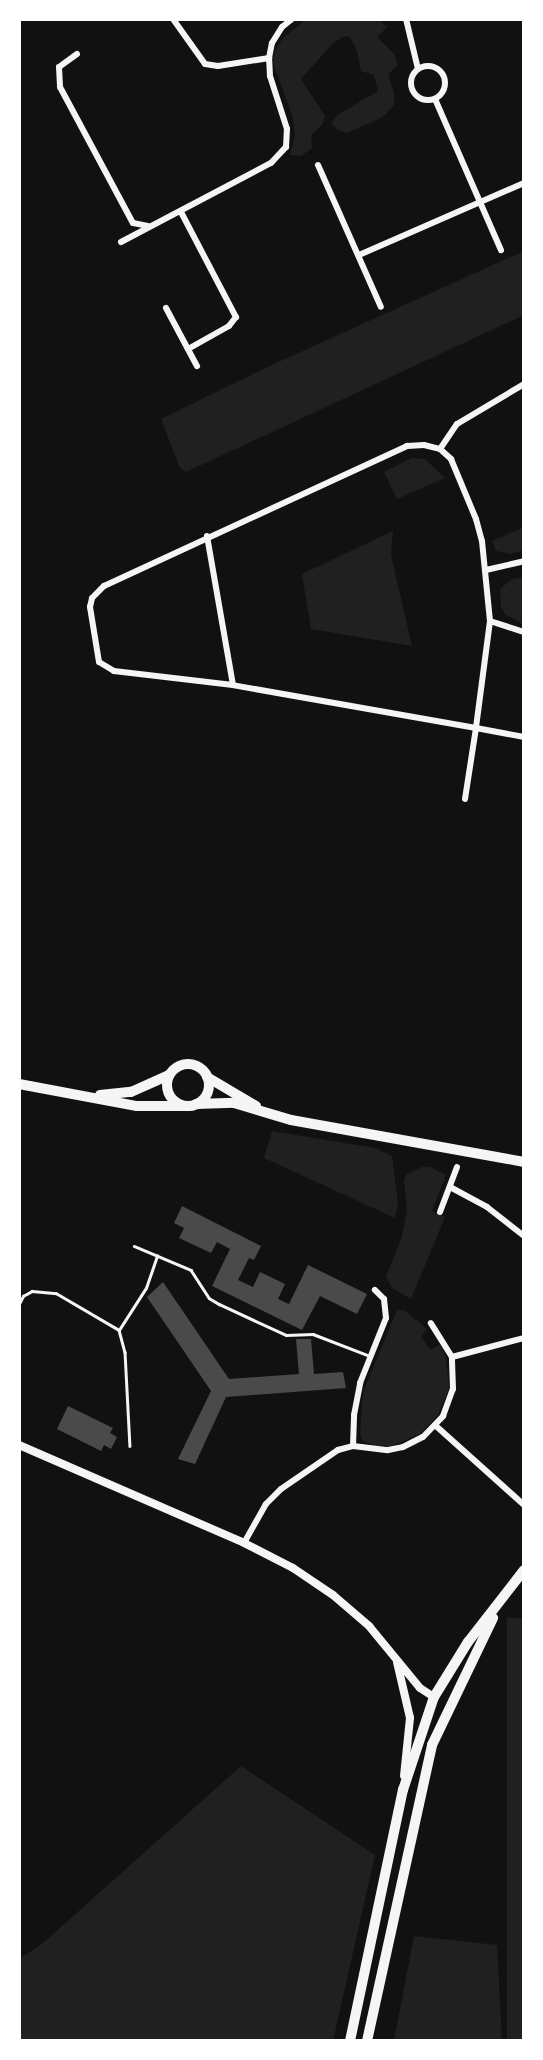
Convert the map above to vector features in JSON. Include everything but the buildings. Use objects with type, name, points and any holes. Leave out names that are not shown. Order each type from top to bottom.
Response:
[{"type":"main road","points":[[84,1095],[131,1092],[169,1075],[185,1064],[198,1067],[207,1077],[279,1118]]},
{"type":"main road","points":[[169,1075],[168,1094],[177,1103],[192,1105],[206,1096],[207,1077]]},
{"type":"main road","points":[[19,1084],[136,1106],[234,1103],[279,1118],[524,1162]]},
{"type":"main road","points":[[19,1445],[244,1543],[293,1568],[333,1595],[369,1626],[421,1688],[450,1704]]},
{"type":"main road","points":[[403,1790],[434,1697],[468,1642],[524,1570]]},
{"type":"main road","points":[[367,2041],[414,1815],[432,1745],[499,1605]]},
{"type":"main road","points":[[350,2041],[403,1790],[410,1718],[396,1656]]},
{"type":"street","points":[[173,19],[205,64],[218,66],[268,58]]},
{"type":"street","points":[[121,242],[271,163],[286,146],[287,129],[270,76],[268,58],[272,43],[282,27],[292,19]]},
{"type":"street","points":[[406,19],[418,69]]},
{"type":"street","points":[[77,54],[59,67],[60,88],[133,223],[143,227],[153,225]]},
{"type":"street","points":[[429,66],[443,75],[445,86],[435,99],[424,100],[412,91],[410,81],[418,69],[429,66]]},
{"type":"street","points":[[435,99],[501,250]]},
{"type":"street","points":[[318,165],[381,307]]},
{"type":"street","points":[[359,255],[524,183]]},
{"type":"street","points":[[181,212],[236,317],[229,327],[188,349]]},
{"type":"street","points":[[166,308],[197,366]]},
{"type":"street","points":[[440,449],[457,424],[524,384]]},
{"type":"street","points":[[466,799],[476,728],[490,621],[486,570],[476,519],[451,459],[440,449],[424,445],[407,446],[207,536],[97,592],[90,607],[95,654],[99,662],[114,671],[233,685],[476,728],[524,737]]},
{"type":"street","points":[[207,536],[233,685]]},
{"type":"street","points":[[486,570],[524,561]]},
{"type":"street","points":[[490,621],[524,632]]},
{"type":"street","points":[[440,1212],[457,1167]]},
{"type":"street","points":[[450,1187],[487,1207],[524,1237]]},
{"type":"street","points":[[353,1446],[355,1400],[386,1318],[384,1299],[375,1290]]},
{"type":"street","points":[[244,1543],[266,1504],[281,1489],[338,1450],[353,1446],[388,1450],[403,1447],[436,1426],[450,1403],[453,1389],[452,1357],[431,1323]]},
{"type":"street","points":[[452,1357],[524,1338]]},
{"type":"street","points":[[436,1426],[524,1504]]},
{"type":"lane","points":[[134,1246],[191,1270],[209,1298],[219,1304],[286,1335],[313,1334],[370,1356]]},
{"type":"lane","points":[[119,1330],[146,1288],[157,1256]]},
{"type":"lane","points":[[19,1304],[23,1296],[32,1291],[56,1293],[119,1330],[125,1352],[130,1446]]},
{"type":"shaded area","points":[[307,19],[378,19],[387,27],[377,37],[394,54],[398,65],[388,74],[394,92],[394,105],[383,117],[347,133],[338,130],[331,123],[337,115],[378,91],[374,75],[361,71],[357,51],[350,37],[345,36],[334,42],[301,79],[325,116],[322,125],[311,135],[312,148],[301,156],[290,155],[295,136],[293,118],[273,63],[275,50],[283,38]]},
{"type":"shaded area","points":[[524,251],[524,315],[186,472],[180,468],[161,419],[265,368]]},
{"type":"shaded area","points":[[412,458],[425,459],[445,478],[397,499],[384,472]]},
{"type":"shaded area","points":[[524,527],[524,550],[510,554],[496,551],[492,541]]},
{"type":"shaded area","points":[[393,531],[391,555],[412,646],[311,629],[302,574]]},
{"type":"shaded area","points":[[524,577],[524,625],[505,614],[501,607],[500,589],[512,579]]},
{"type":"shaded area","points":[[272,1131],[375,1148],[392,1156],[398,1204],[395,1218],[264,1158]]},
{"type":"shaded area","points":[[422,1167],[430,1167],[446,1175],[432,1211],[445,1217],[411,1299],[392,1288],[386,1276],[401,1240],[407,1211],[404,1180],[407,1174]]},
{"type":"shaded area","points":[[397,1310],[404,1310],[427,1329],[421,1337],[431,1350],[440,1344],[446,1357],[449,1389],[438,1415],[420,1434],[392,1446],[377,1447],[363,1441],[360,1434],[363,1392]]},
{"type":"shaded area","points":[[507,1618],[524,1618],[524,2041],[507,2041]]},
{"type":"shaded area","points":[[241,1766],[375,1855],[333,2041],[19,2041],[19,1959],[42,1944]]},
{"type":"shaded area","points":[[414,1936],[497,1945],[502,2041],[394,2041]]}]
